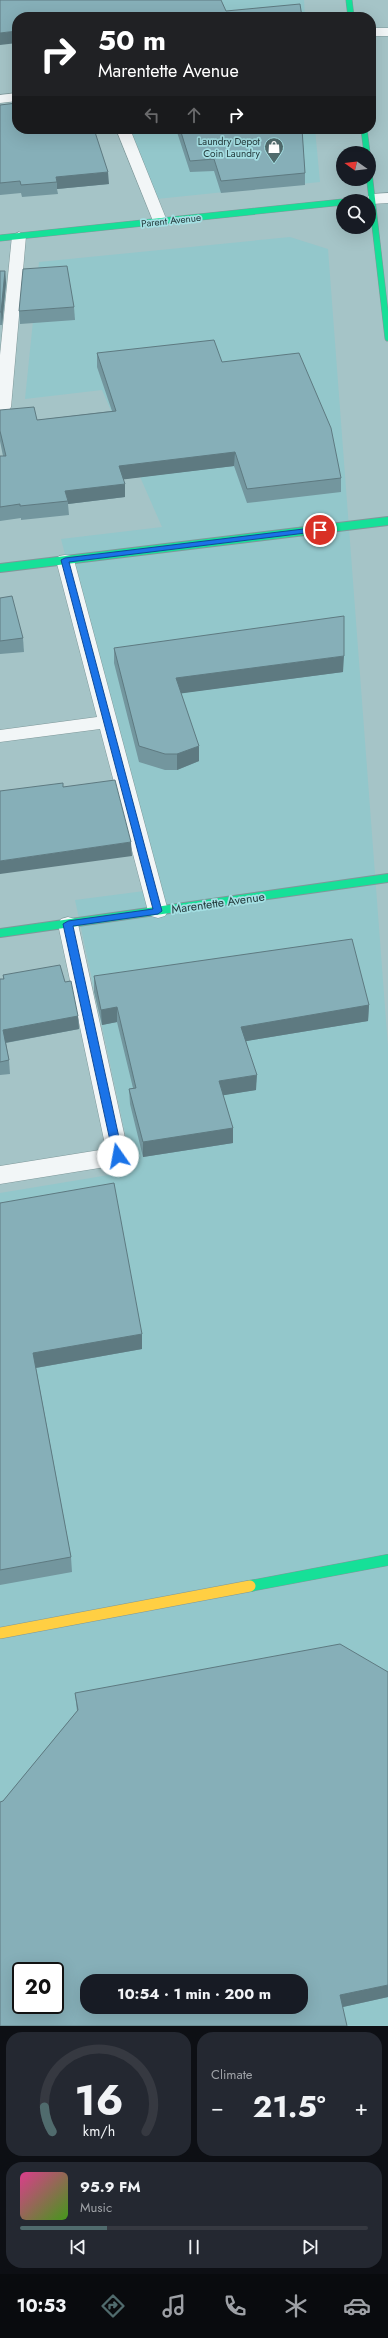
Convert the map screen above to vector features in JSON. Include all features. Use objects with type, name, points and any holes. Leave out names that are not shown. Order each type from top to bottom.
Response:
[{"type":"street","points":[[350,0],[351,12]]},
{"type":"street","points":[[365,134],[366,146]]},
{"type":"street","points":[[376,199],[388,198]]},
{"type":"street","name":"Parent Avenue","points":[[0,238],[336,203]]},
{"type":"street","points":[[373,234],[388,338]]},
{"type":"street","points":[[0,568],[388,521]]},
{"type":"street","name":"Marentette Avenue","points":[[0,934],[388,878]]},
{"type":"street","points":[[0,1634],[388,1560]]},
{"type":"lane","points":[[376,32],[388,32]]},
{"type":"lane","points":[[0,99],[12,98]]},
{"type":"lane","points":[[125,134],[160,221]]},
{"type":"lane","points":[[0,408],[3,407],[19,236]]},
{"type":"lane","points":[[65,560],[158,911]]},
{"type":"lane","points":[[0,736],[108,722]]},
{"type":"lane","points":[[0,1175],[118,1156],[68,924]]},
{"type":"shaded area","points":[[171,0],[304,0],[305,12],[175,12]]},
{"type":"shaded area","points":[[127,134],[315,134],[320,182],[147,200]]},
{"type":"shaded area","points":[[290,237],[328,249],[388,1047],[388,2026],[0,2026],[0,1193],[133,1171],[75,900],[152,890],[61,539],[162,527],[102,390],[25,399],[39,262]]},
{"type":"building","points":[[0,0],[221,0],[226,11],[300,4],[301,12],[12,12],[12,32],[0,33]]},
{"type":"building","points":[[12,104],[12,134],[96,134],[108,172],[56,177],[57,182],[21,185],[20,181],[0,183],[0,105]]},
{"type":"building","points":[[182,134],[302,134],[305,173],[221,181],[214,159],[190,161]]},
{"type":"building","points":[[67,266],[74,307],[19,311],[23,269]]},
{"type":"building","points":[[0,271],[5,271],[1,312],[0,312]]},
{"type":"building","points":[[214,340],[222,362],[299,353],[331,428],[341,478],[247,489],[235,452],[119,466],[125,484],[65,491],[68,501],[20,506],[20,504],[0,507],[0,456],[6,456],[0,431],[0,410],[34,407],[37,420],[116,411],[97,353]]},
{"type":"building","points":[[12,596],[23,638],[0,641],[0,598]]},
{"type":"building","points":[[344,616],[344,656],[176,678],[199,746],[177,754],[165,754],[139,746],[114,648]]},
{"type":"building","points":[[115,780],[131,842],[0,861],[0,791],[63,783],[63,787]]},
{"type":"building","points":[[352,939],[369,1005],[241,1027],[257,1075],[219,1081],[233,1128],[143,1142],[129,1089],[136,1088],[117,1007],[101,1010],[94,976]]},
{"type":"building","points":[[60,965],[65,982],[71,981],[78,1016],[3,1030],[9,1060],[0,1062],[0,979],[4,979],[3,975]]},
{"type":"building","points":[[114,1183],[142,1334],[33,1353],[71,1557],[0,1570],[0,1203]]},
{"type":"building","points":[[340,1644],[388,1672],[388,1985],[340,1995],[347,2026],[0,2026],[0,1802],[3,1801],[78,1710],[75,1693]]},
{"type":"traffic: fast","points":[[349,0],[350,12]]},
{"type":"traffic: fast","points":[[365,134],[366,146]]},
{"type":"traffic: fast","points":[[370,186],[388,338]]},
{"type":"traffic: fast","points":[[0,238],[336,203]]},
{"type":"traffic: fast","points":[[0,568],[388,521]]},
{"type":"traffic: fast","points":[[0,933],[388,878]]},
{"type":"traffic: fast","points":[[250,1586],[388,1560]]},
{"type":"traffic: slow","points":[[0,1633],[250,1586]]},
{"type":"place","name":"Laundry Depot Coin Laundry","points":[[274,164]]},
{"type":"route","points":[[118,1156],[68,924],[158,911],[65,560],[320,530]]}]
